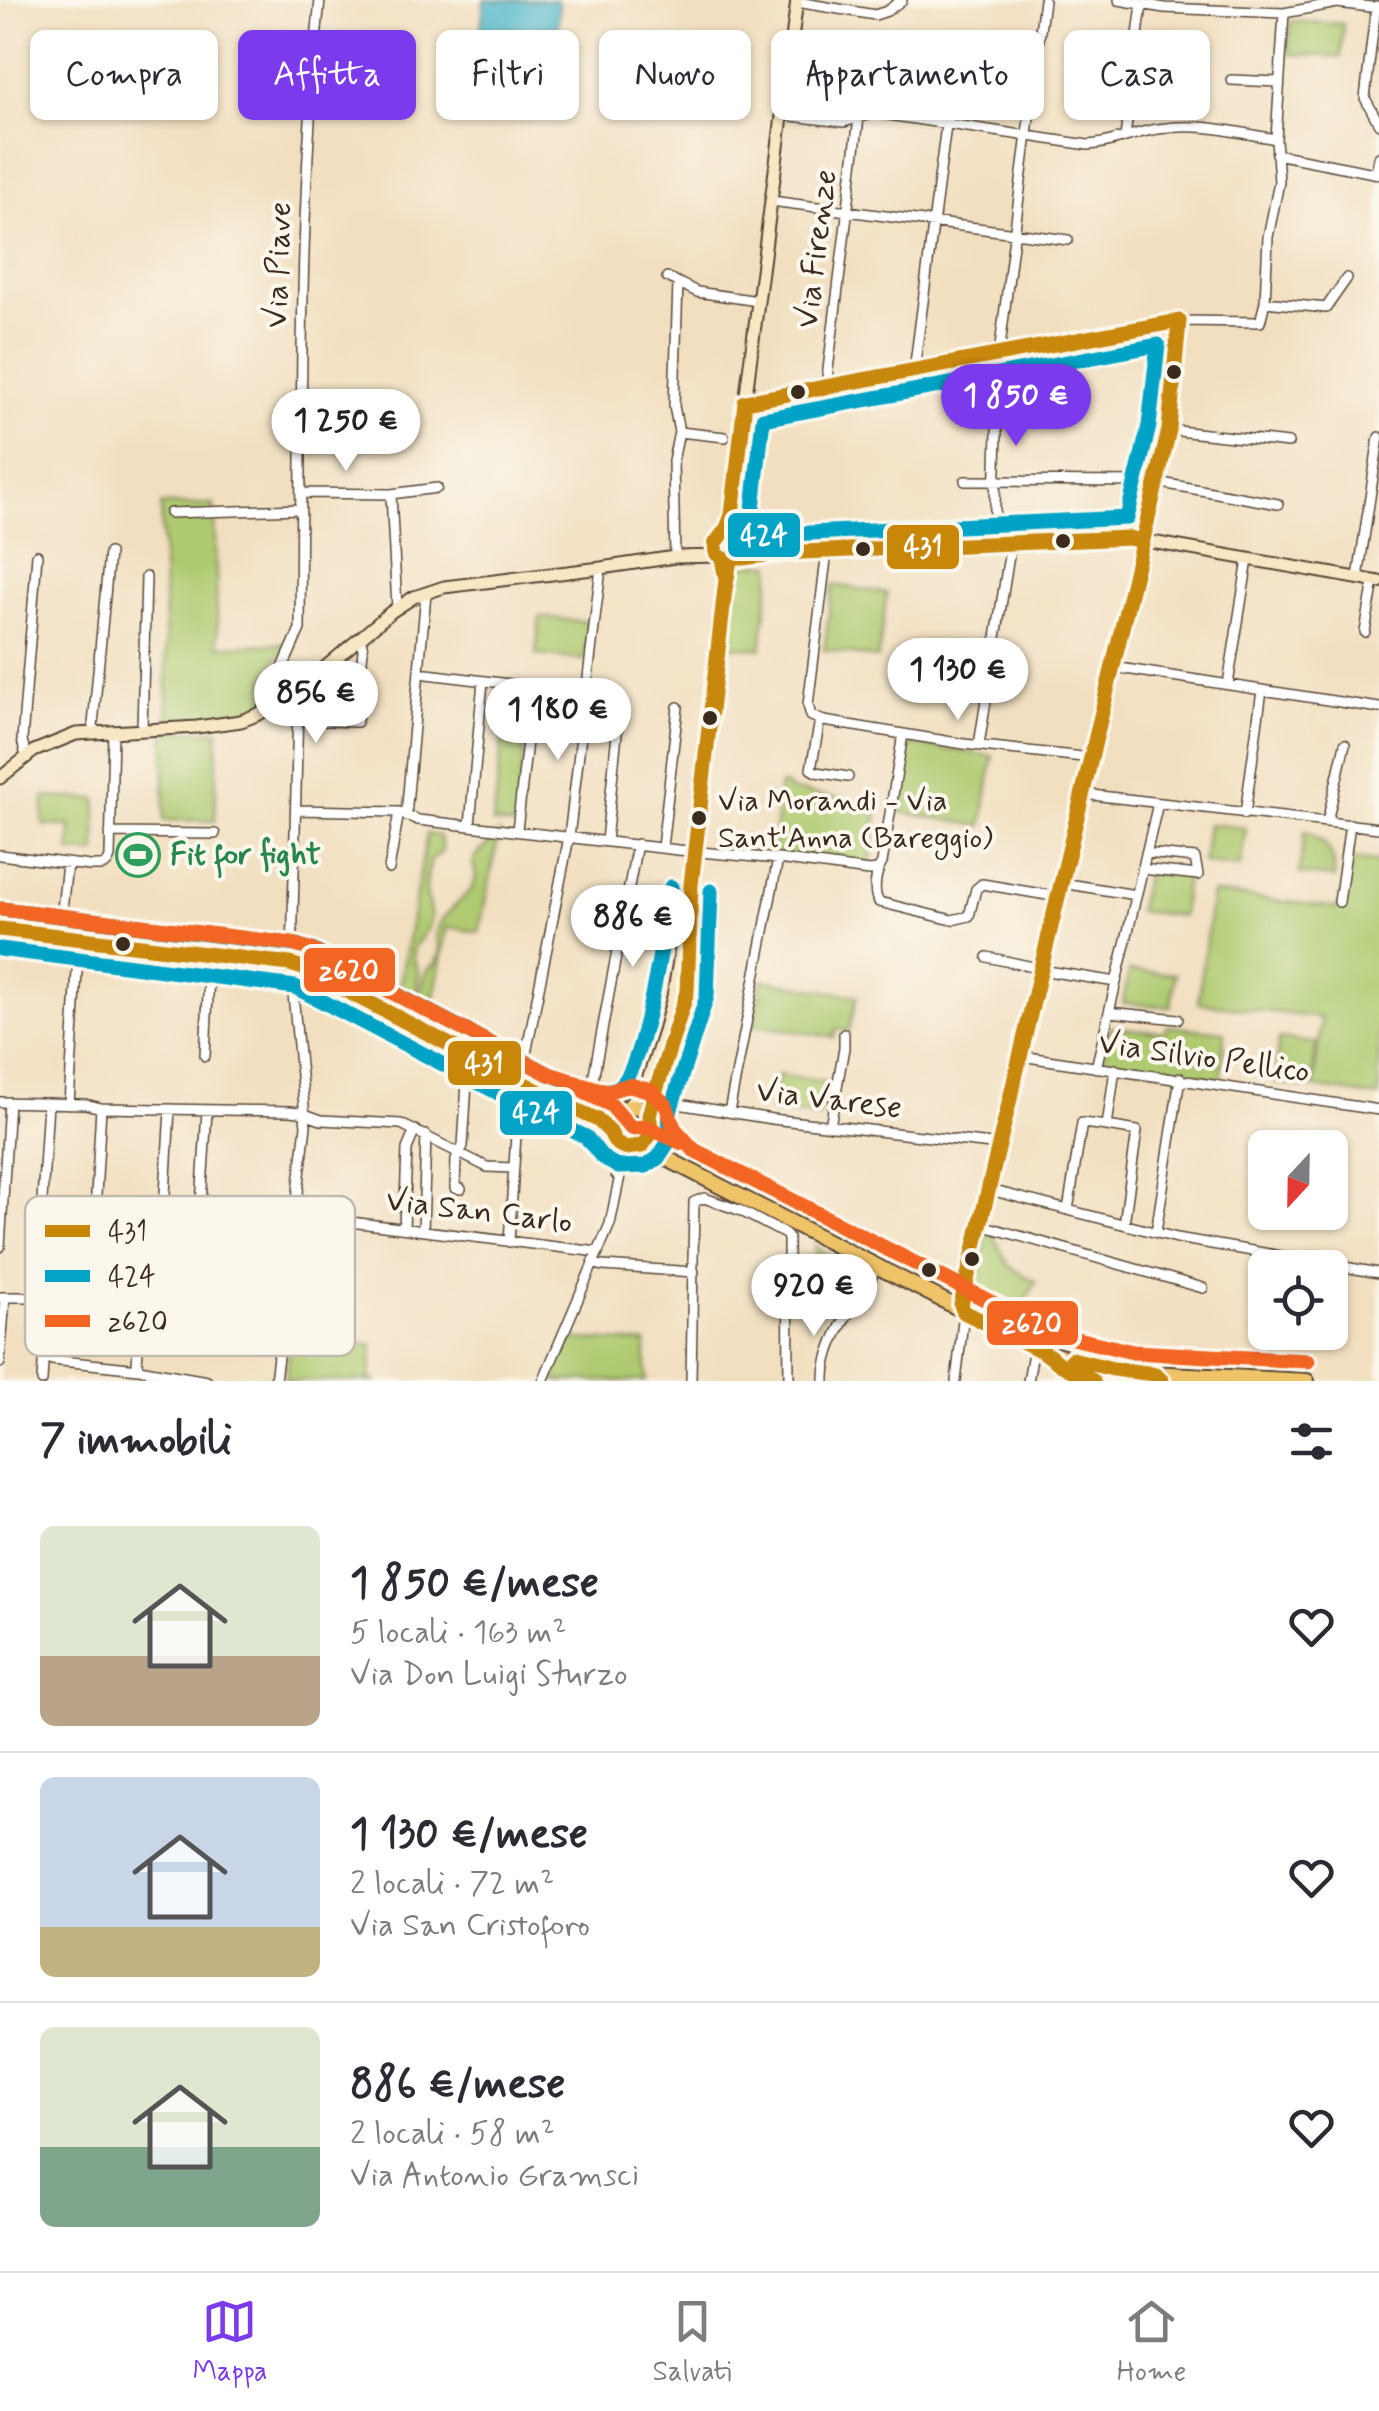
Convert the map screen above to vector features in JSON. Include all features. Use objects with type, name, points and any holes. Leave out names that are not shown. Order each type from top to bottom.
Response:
[{"type":"main road","points":[[0,929],[302,968],[520,1082],[562,1093],[593,1109],[610,1110],[623,1104],[641,1108],[658,1141],[682,1166]]},
{"type":"main road","points":[[543,1089],[598,1120],[612,1137],[682,1166],[743,1205],[837,1246],[1039,1350],[1155,1379],[1307,1381]]},
{"type":"main road","points":[[612,1137],[610,1119],[623,1104]]},
{"type":"main road","points":[[637,1147],[651,1124]]},
{"type":"street","name":"Via Piave","points":[[289,674],[290,651],[300,629],[305,216],[320,0]]},
{"type":"street","points":[[793,30],[797,1],[875,15],[902,0]]},
{"type":"street","points":[[994,543],[999,355],[1044,0]]},
{"type":"street","points":[[1119,0],[1164,8],[1284,13],[1337,3],[1378,7],[1365,98],[1379,124]]},
{"type":"street","points":[[1124,137],[1142,4]]},
{"type":"street","points":[[745,402],[1179,321],[1260,322],[1265,302],[1268,236],[1278,182],[1276,139],[1284,13]]},
{"type":"street","points":[[1232,80],[1280,82]]},
{"type":"street","points":[[562,1093],[592,1090],[623,1104],[640,1094],[664,1034],[673,997],[697,852],[726,580],[724,551],[732,515],[781,120]]},
{"type":"street","points":[[826,120],[851,120]]},
{"type":"street","name":"Via Firenze","points":[[826,386],[858,120]]},
{"type":"street","points":[[928,120],[1088,144],[1152,129],[1194,125],[1276,139]]},
{"type":"street","points":[[914,371],[946,122]]},
{"type":"street","points":[[1276,154],[1378,173],[1379,157]]},
{"type":"street","points":[[771,201],[1068,240]]},
{"type":"street","points":[[667,277],[696,292],[758,301]]},
{"type":"street","points":[[1265,302],[1326,308],[1347,278]]},
{"type":"street","points":[[675,557],[678,283]]},
{"type":"street","points":[[956,1381],[964,1312],[970,1306],[970,1275],[1169,430],[1179,321]]},
{"type":"street","points":[[302,399],[345,400]]},
{"type":"street","points":[[726,437],[742,428]]},
{"type":"street","points":[[1169,430],[1288,443]]},
{"type":"street","points":[[678,432],[726,437],[740,449]]},
{"type":"street","points":[[1358,578],[1379,438]]},
{"type":"street","points":[[966,481],[1156,482],[1278,504]]},
{"type":"street","points":[[301,493],[391,494],[437,488]]},
{"type":"street","points":[[391,494],[397,608]]},
{"type":"street","points":[[170,513],[301,509]]},
{"type":"street","points":[[732,515],[736,540]]},
{"type":"street","points":[[724,551],[728,535],[758,556]]},
{"type":"street","points":[[0,778],[26,756],[61,738],[95,731],[223,724],[251,718],[316,674],[397,608],[426,593],[468,583],[724,551],[743,558],[1128,538],[1376,582],[1365,632]]},
{"type":"street","points":[[979,745],[1011,543]]},
{"type":"street","points":[[827,551],[808,705],[816,718],[811,769],[848,777]]},
{"type":"street","points":[[95,731],[108,553]]},
{"type":"street","points":[[26,756],[22,740],[37,555]]},
{"type":"street","points":[[1228,684],[1248,560]]},
{"type":"street","points":[[509,1242],[520,1082],[569,837],[601,568]]},
{"type":"street","points":[[142,729],[146,577]]},
{"type":"street","points":[[388,869],[402,814],[426,593]]},
{"type":"street","points":[[298,720],[357,722],[363,650],[360,637]]},
{"type":"street","points":[[1113,667],[1379,708]]},
{"type":"street","points":[[287,694],[298,682],[289,674]]},
{"type":"street","points":[[297,1196],[306,1114],[290,964],[298,705],[272,681],[289,674],[316,674]]},
{"type":"street","points":[[419,674],[586,693]]},
{"type":"street","points":[[470,825],[483,681]]},
{"type":"street","points":[[517,830],[533,688]]},
{"type":"street","points":[[1245,814],[1262,690]]},
{"type":"street","points":[[606,841],[620,704]]},
{"type":"street","points":[[662,846],[678,707]]},
{"type":"street","points":[[816,718],[903,734],[1092,758]]},
{"type":"street","points":[[0,856],[102,866],[109,860],[113,730]]},
{"type":"street","points":[[903,734],[875,896],[884,904],[956,920],[969,916],[976,889],[982,884],[1059,897]]},
{"type":"street","points":[[1328,822],[1344,744]]},
{"type":"street","points":[[1084,794],[1379,828]]},
{"type":"street","points":[[1096,1068],[1158,803]]},
{"type":"street","points":[[296,810],[402,814],[418,820],[877,870]]},
{"type":"street","points":[[1339,902],[1350,824]]},
{"type":"street","points":[[110,833],[215,834]]},
{"type":"street","points":[[592,1090],[636,844]]},
{"type":"street","points":[[1142,869],[1198,875],[1195,858],[1146,852]]},
{"type":"street","points":[[729,1112],[778,859]]},
{"type":"street","points":[[59,936],[67,864]]},
{"type":"street","points":[[1062,883],[1136,896]]},
{"type":"street","points":[[651,1124],[653,1100],[687,992],[692,885]]},
{"type":"street","points":[[69,1104],[79,939]]},
{"type":"street","points":[[205,1056],[210,954]]},
{"type":"street","points":[[987,957],[1116,982]]},
{"type":"street","points":[[1109,1012],[1178,1019]]},
{"type":"street","points":[[830,1126],[844,1034]]},
{"type":"street","points":[[461,1189],[454,1188],[456,1159],[463,1146],[468,1066],[473,1056]]},
{"type":"street","name":"Via Silvio Pellico","points":[[1021,1056],[1379,1110]]},
{"type":"street","points":[[1108,1126],[1115,1069]]},
{"type":"street","points":[[1156,1232],[1180,1078]]},
{"type":"street","name":"Via Varese","points":[[653,1100],[830,1126],[1000,1145]]},
{"type":"street","points":[[0,1247],[4,1102],[290,1111],[321,1120],[402,1124],[487,1167],[514,1168]]},
{"type":"street","points":[[45,1196],[48,1103]]},
{"type":"street","points":[[96,1196],[101,1108]]},
{"type":"street","points":[[165,1196],[170,1109]]},
{"type":"street","points":[[201,1196],[206,1111]]},
{"type":"street","points":[[1068,1210],[1082,1122],[1138,1131],[1124,1224]]},
{"type":"street","points":[[404,1228],[407,1149],[415,1130]]},
{"type":"street","points":[[423,1231],[426,1136]]},
{"type":"street","points":[[543,1381],[614,1214],[617,1153],[612,1137]]},
{"type":"street","points":[[616,1193],[622,1166],[637,1147]]},
{"type":"street","points":[[990,1190],[1229,1248],[1379,1273]]},
{"type":"street","points":[[691,1381],[694,1202],[710,1198],[743,1205],[788,1238],[789,1381]]},
{"type":"street","name":"Via San Carlo","points":[[355,1222],[598,1252]]},
{"type":"street","points":[[982,1224],[1203,1288]]},
{"type":"street","points":[[837,1246],[862,1287]]},
{"type":"street","points":[[593,1263],[694,1272]]},
{"type":"street","points":[[825,1381],[824,1368],[832,1344],[867,1272],[875,1267]]},
{"type":"street","points":[[862,1287],[902,1279]]},
{"type":"street","points":[[937,1298],[953,1298],[968,1290]]},
{"type":"street","points":[[968,1290],[979,1311],[1002,1330]]},
{"type":"street","points":[[0,1364],[2,1297]]},
{"type":"street","points":[[1028,1381],[1039,1350],[1093,1381]]},
{"type":"street","points":[[42,1381],[44,1356]]},
{"type":"street","points":[[46,1356],[208,1381]]},
{"type":"street","points":[[137,1356],[139,1369]]},
{"type":"street","points":[[275,1381],[278,1356]]},
{"type":"green space","points":[[1291,21],[1343,24],[1341,57],[1289,54]]},
{"type":"green space","points":[[161,505],[214,505],[218,646],[287,644],[266,675],[264,699],[256,708],[218,716],[168,719]]},
{"type":"green space","points":[[749,564],[772,564],[761,649],[728,646],[731,602],[740,570]]},
{"type":"green space","points":[[833,585],[887,593],[878,658],[824,650]]},
{"type":"green space","points":[[540,617],[589,622],[585,660],[536,655]]},
{"type":"green space","points":[[508,687],[531,690],[515,826],[493,823]]},
{"type":"green space","points":[[218,730],[215,821],[164,820],[165,732]]},
{"type":"green space","points":[[909,744],[993,756],[982,826],[900,812]]},
{"type":"green space","points":[[780,785],[788,786],[788,790],[879,805],[870,865],[773,853]]},
{"type":"green space","points":[[44,797],[97,799],[96,853],[70,852],[71,826],[43,825]]},
{"type":"green space","points":[[1208,824],[1246,828],[1240,867],[1203,863]]},
{"type":"green space","points":[[1305,831],[1328,849],[1334,878],[1299,874]]},
{"type":"green space","points":[[427,834],[440,836],[442,852],[431,860],[426,891],[431,918],[414,947],[419,974],[416,993],[399,989]]},
{"type":"green space","points":[[499,834],[479,932],[447,927],[434,998],[420,994],[426,971],[436,963],[440,951],[436,935],[441,920],[472,889],[475,857]]},
{"type":"green space","points":[[1350,859],[1379,862],[1379,1097],[1314,1087],[1321,1018],[1198,1003],[1212,893],[1339,908]]},
{"type":"green space","points":[[1147,872],[1186,876],[1182,916],[1137,911]]},
{"type":"green space","points":[[1129,971],[1175,974],[1171,1007],[1123,1003]]},
{"type":"green space","points":[[762,980],[857,996],[849,1031],[836,1029],[834,1037],[753,1025]]},
{"type":"green space","points":[[1167,1026],[1225,1032],[1220,1079],[1103,1061],[1111,1027],[1165,1032]]},
{"type":"green space","points":[[1279,1039],[1316,1043],[1311,1087],[1274,1083]]},
{"type":"green space","points":[[778,1075],[826,1082],[819,1117],[771,1111]]},
{"type":"green space","points":[[987,1230],[1009,1266],[1036,1282],[1012,1324],[986,1308],[976,1289]]},
{"type":"green space","points":[[815,1245],[842,1265],[854,1286],[840,1317],[832,1317],[831,1307],[816,1308]]},
{"type":"green space","points":[[568,1339],[646,1343],[646,1381],[551,1381]]},
{"type":"green space","points":[[355,1344],[373,1345],[370,1380],[379,1381],[286,1381],[288,1356],[355,1356]]},
{"type":"water","points":[[484,0],[557,0],[557,30],[481,30]]},
{"type":"transit line","name":"431","points":[[0,929],[303,968],[598,1120],[615,1142],[625,1148],[642,1146],[652,1132],[649,1116],[687,992],[691,885],[726,580],[715,544],[732,515],[745,402],[1179,321],[1169,430],[961,1305],[964,1312],[1093,1381]]},
{"type":"transit line","name":"424","points":[[1158,345],[1149,426],[1127,518],[745,536],[752,517],[763,419],[1158,345]]},
{"type":"transit line","name":"431","points":[[726,585],[734,556],[1129,538],[1142,541]]},
{"type":"transit line","name":"424","points":[[2,909],[296,945],[549,1074],[610,1090],[627,1077],[645,1027],[671,887]]},
{"type":"transit line","name":"424","points":[[0,949],[295,987],[586,1137],[602,1157],[618,1167],[646,1166],[658,1158],[671,1138],[672,1105],[707,996],[711,891]]},
{"type":"transit line","name":"z620","points":[[2,909],[309,949],[549,1074],[608,1091],[630,1085],[651,1091],[666,1105],[674,1128],[694,1150],[1051,1333],[1133,1352],[1308,1361]]},
{"type":"transit line","name":"z620","points":[[584,1092],[611,1105],[631,1128],[647,1127],[682,1143]]},
{"type":"transit line","name":"431","points":[[1072,1359],[1155,1374],[1162,1381]]},
{"type":"place","name":"Via Morandi - Via Sant'Anna (Bareggio)","points":[[699,818]]},
{"type":"place","name":"Fit for fight","points":[[138,855]]}]
